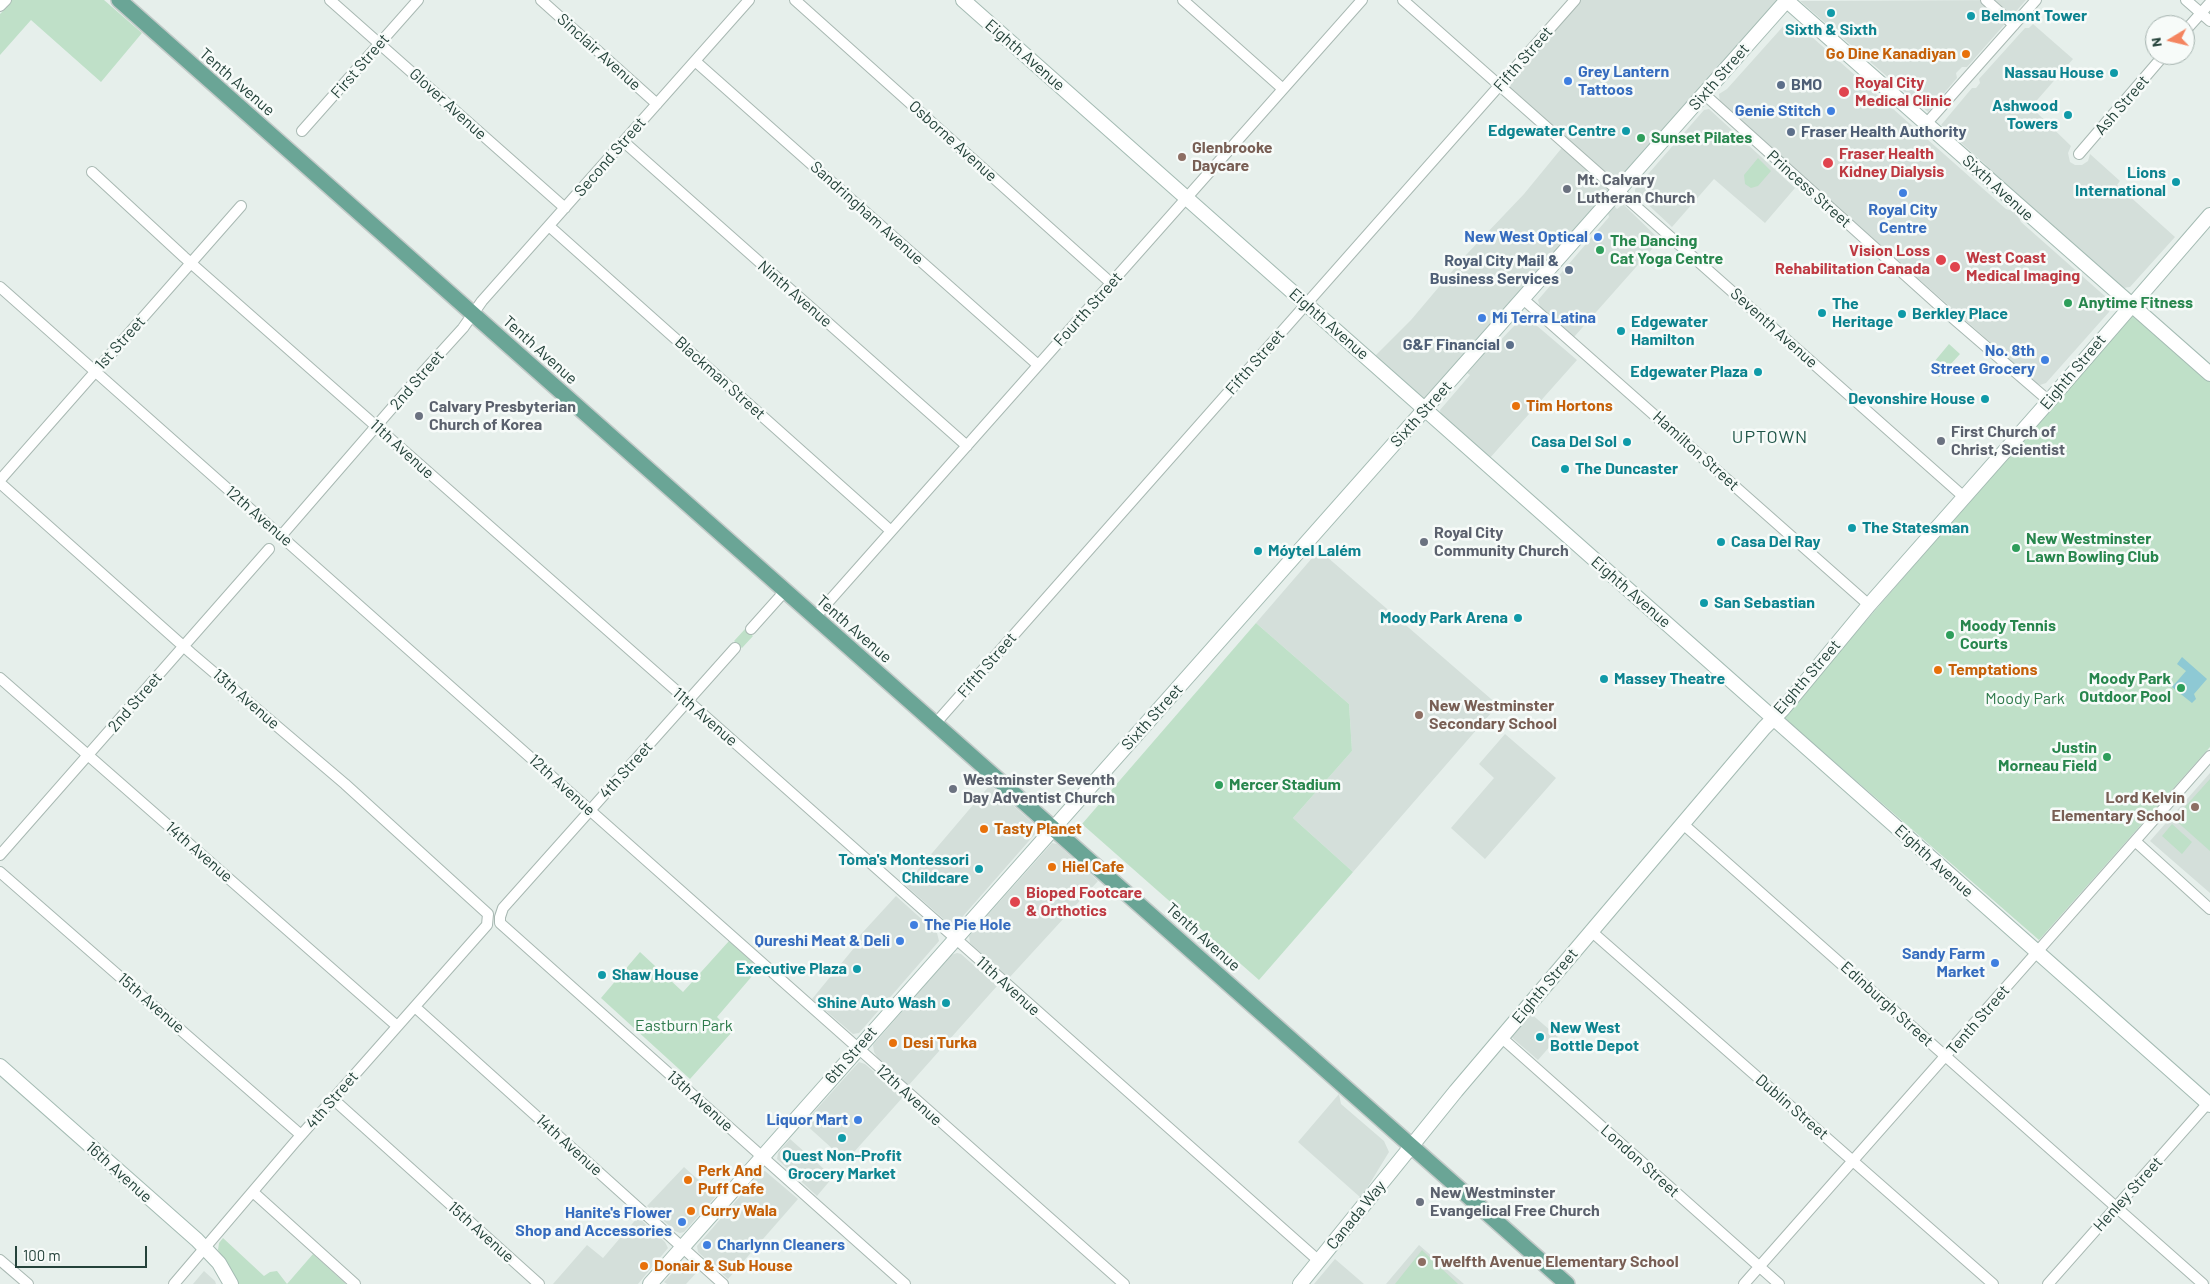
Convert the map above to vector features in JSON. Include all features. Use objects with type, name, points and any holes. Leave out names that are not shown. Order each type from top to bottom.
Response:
[{"type":"main road","name":"Tenth Avenue","points":[[123,2],[785,592],[1054,828],[1567,1284]]},
{"type":"street","points":[[0,6],[6,0]]},
{"type":"street","name":"Glover Avenue","points":[[330,0],[565,208]]},
{"type":"street","name":"First Street","points":[[302,131],[418,0]]},
{"type":"street","name":"Sinclair Avenue","points":[[541,0],[657,104]]},
{"type":"street","name":"Second Street","points":[[473,314],[482,301],[749,0]]},
{"type":"street","name":"Osborne Avenue","points":[[795,0],[1112,283]]},
{"type":"street","name":"Eighth Avenue","points":[[963,0],[2209,1104]]},
{"type":"street","points":[[1183,0],[1283,89]]},
{"type":"street","name":"Fourth Street","points":[[814,617],[1362,0]]},
{"type":"street","name":"Seventh Avenue","points":[[1403,0],[1964,497]]},
{"type":"street","name":"Fifth Street","points":[[935,724],[1575,0]]},
{"type":"street","name":"Sixth Street","points":[[1054,828],[1787,0]]},
{"type":"street","name":"Sixth Avenue","points":[[1787,0],[2210,374]]},
{"type":"street","points":[[1986,0],[2014,25]]},
{"type":"street","points":[[1926,124],[2036,0]]},
{"type":"street","points":[[2186,0],[2210,21]]},
{"type":"street","points":[[2195,20],[2210,3]]},
{"type":"street","name":"Sandringham Avenue","points":[[695,61],[1038,365]]},
{"type":"street","name":"Ash Street","points":[[2079,154],[2155,65]]},
{"type":"street","name":"Princess Street","points":[[1704,94],[1954,319],[2050,401]]},
{"type":"street","name":"Ninth Avenue","points":[[624,142],[967,446]]},
{"type":"street","name":"11th Avenue","points":[[92,172],[191,262],[1319,1262]]},
{"type":"street","name":"1st Street","points":[[0,481],[241,206]]},
{"type":"street","name":"Eighth Street","points":[[1411,1145],[1773,717],[1783,709],[1869,605],[2050,401],[2131,304],[2210,215]]},
{"type":"street","name":"Blackman Street","points":[[549,226],[891,531]]},
{"type":"street","name":"12th Avenue","points":[[0,287],[1124,1284]]},
{"type":"street","name":"Hamilton Street","points":[[1523,299],[1869,605]]},
{"type":"street","name":"2nd Street","points":[[281,536],[463,328],[473,314]]},
{"type":"street","name":"13th Avenue","points":[[0,481],[184,646],[352,790],[504,928],[905,1284]]},
{"type":"street","name":"2nd Street","points":[[0,855],[269,549]]},
{"type":"street","points":[[751,629],[785,592]]},
{"type":"street","name":"4th Street","points":[[174,1284],[397,1026],[735,648]]},
{"type":"street","name":"14th Avenue","points":[[0,678],[397,1026]]},
{"type":"street","name":"Tenth Street","points":[[1744,1284],[2210,756]]},
{"type":"street","name":"Edinburgh Street","points":[[1683,824],[2202,1284]]},
{"type":"street","name":"6th Street","points":[[650,1284],[1054,828]]},
{"type":"street","points":[[2135,841],[2210,909]]},
{"type":"street","name":"15th Avenue","points":[[0,872],[301,1135]]},
{"type":"street","name":"Dublin Street","points":[[1592,931],[1993,1284]]},
{"type":"street","name":"14th Avenue","points":[[415,1007],[723,1284]]},
{"type":"street","name":"London Street","points":[[1502,1038],[1780,1284]]},
{"type":"street","name":"16th Avenue","points":[[0,1066],[205,1248],[219,1263],[231,1284]]},
{"type":"street","name":"15th Avenue","points":[[333,1099],[539,1284]]},
{"type":"street","name":"Henley Street","points":[[2048,1284],[2209,1104]]},
{"type":"street","name":"Canada Way","points":[[1300,1284],[1411,1145]]},
{"type":"street","points":[[252,1192],[355,1284]]},
{"type":"street","points":[[0,1260],[28,1284]]},
{"type":"shaded area","points":[[1575,0],[1786,0],[1424,410],[1371,360],[1411,320],[1465,256],[1524,194],[1565,144],[1500,85]]},
{"type":"shaded area","points":[[2026,0],[1967,67],[1962,67],[1956,73],[1957,78],[1928,112],[1800,1]]},
{"type":"shaded area","name":"Royal City Centre","points":[[1787,22],[1795,22],[2006,209],[2016,212],[2021,222],[2107,298],[2111,307],[2109,312],[2046,383],[2040,385],[2035,382],[1720,103],[1719,94],[1727,89]]},
{"type":"shaded area","points":[[2033,24],[2073,59],[2031,107],[2071,146],[2068,153],[2070,162],[2075,165],[2082,165],[2088,161],[2090,154],[2120,181],[2117,185],[2175,237],[2130,287],[2123,288],[2098,269],[2033,208],[1987,171],[1986,165],[1941,125],[1972,88],[1976,88],[1980,83],[1979,79],[2025,28],[2029,28]]},
{"type":"shaded area","points":[[1709,109],[1795,188],[1765,223],[1714,179],[1672,227],[1642,199],[1635,197],[1635,189],[1704,110]]},
{"type":"shaded area","points":[[1613,205],[1617,209],[1624,205],[1660,240],[1574,337],[1540,307],[1538,300],[1609,217],[1608,213]]},
{"type":"shaded area","points":[[1526,313],[1531,316],[1536,325],[1577,360],[1489,459],[1441,416],[1440,410],[1470,375],[1467,373],[1491,345],[1494,347],[1514,326],[1517,317]]},
{"type":"shaded area","name":"New Westminster Secondary School","points":[[1319,550],[1498,705],[1353,872],[1293,818],[1352,751],[1349,704],[1256,623]]},
{"type":"shaded area","points":[[1505,734],[1556,778],[1485,859],[1451,828],[1494,778],[1479,764]]},
{"type":"shaded area","name":"Lord Kelvin Elementary School","points":[[2210,773],[2210,893],[2150,841]]},
{"type":"shaded area","points":[[990,785],[1035,825],[1035,834],[957,923],[948,923],[905,885]]},
{"type":"shaded area","points":[[1052,843],[1057,844],[1098,881],[1009,978],[970,943],[969,936]]},
{"type":"shaded area","points":[[896,896],[937,933],[939,941],[859,1033],[853,1034],[812,999],[854,948],[852,944]]},
{"type":"shaded area","points":[[961,954],[997,986],[908,1086],[879,1060],[874,1052],[873,1045],[951,955]]},
{"type":"shaded area","points":[[1529,1012],[1558,1037],[1538,1060],[1509,1035]]},
{"type":"shaded area","points":[[859,1062],[865,1064],[903,1097],[846,1161],[804,1123]]},
{"type":"shaded area","points":[[1339,1094],[1341,1104],[1384,1141],[1389,1152],[1361,1198],[1298,1142]]},
{"type":"shaded area","points":[[790,1139],[833,1177],[817,1196],[777,1159],[778,1153]]},
{"type":"shaded area","points":[[684,1167],[716,1196],[684,1232],[680,1233],[675,1231],[647,1206]]},
{"type":"shaded area","points":[[765,1171],[798,1199],[728,1279],[698,1252],[697,1246],[760,1173]]},
{"type":"shaded area","points":[[638,1217],[665,1242],[668,1248],[638,1284],[553,1284],[587,1245],[603,1258]]},
{"type":"shaded area","name":"Twelfth Avenue Elementary School","points":[[1419,1245],[1464,1284],[1386,1284]]},
{"type":"shaded area","points":[[1335,1259],[1364,1284],[1314,1284]]},
{"type":"shaded area","points":[[682,1263],[688,1263],[698,1271],[686,1284],[667,1284],[664,1282]]},
{"type":"shaded area","points":[[204,1271],[215,1281],[216,1284],[193,1284]]},
{"type":"green space","points":[[8,0],[104,0],[142,33],[101,82],[31,20],[0,55],[0,14],[11,3]]},
{"type":"green space","points":[[1758,158],[1771,171],[1758,186],[1751,188],[1745,184],[1744,175]]},
{"type":"green space","name":"Moody Park","points":[[2132,313],[2210,382],[2210,747],[2039,940],[1783,717]]},
{"type":"green space","points":[[1949,344],[1960,354],[1939,377],[1929,368]]},
{"type":"green space","name":"Mercer Stadium","points":[[1256,623],[1349,704],[1352,751],[1293,818],[1353,872],[1259,980],[1082,824]]},
{"type":"green space","points":[[745,629],[753,636],[742,648],[734,641]]},
{"type":"green space","points":[[2210,779],[2210,851],[2174,819]]},
{"type":"green space","points":[[2172,824],[2192,842],[2182,854],[2162,836]]},
{"type":"green space","name":"Eastburn Park","points":[[729,941],[759,968],[717,1017],[732,1032],[690,1079],[601,998],[640,952],[683,992]]},
{"type":"green space","points":[[223,1238],[264,1276],[270,1272],[277,1271],[287,1284],[238,1284],[218,1250],[219,1243]]},
{"type":"green space","name":"Twelfth Avenue Elementary School","points":[[1422,1250],[1424,1252],[1458,1284],[1395,1284]]},
{"type":"green space","points":[[313,1254],[346,1284],[287,1284]]},
{"type":"water","points":[[2182,657],[2207,679],[2194,694],[2196,699],[2192,703],[2172,687],[2186,671],[2177,664]]},
{"type":"place","name":"Sixth & Sixth","points":[[1831,13]]},
{"type":"place","name":"Belmont Tower","points":[[1971,16]]},
{"type":"place","name":"Go Dine Kanadiyan","points":[[1966,54]]},
{"type":"place","name":"Nassau House","points":[[2114,73]]},
{"type":"place","name":"Grey Lantern Tattoos","points":[[1568,81]]},
{"type":"place","name":"BMO","points":[[1781,85]]},
{"type":"place","name":"Royal City Medical Clinic","points":[[1844,92]]},
{"type":"place","name":"Genie Stitch","points":[[1831,111]]},
{"type":"place","name":"Ashwood Towers","points":[[2068,115]]},
{"type":"place","name":"Edgewater Centre","points":[[1626,131]]},
{"type":"place","name":"Fraser Health Authority","points":[[1791,132]]},
{"type":"place","name":"Sunset Pilates","points":[[1641,138]]},
{"type":"place","name":"Glenbrooke Daycare","points":[[1182,157]]},
{"type":"place","name":"Fraser Health Kidney Dialysis","points":[[1828,163]]},
{"type":"place","name":"Lions International","points":[[2176,182]]},
{"type":"place","name":"Mt. Calvary Lutheran Church","points":[[1567,189]]},
{"type":"place","name":"Royal City Centre","points":[[1903,193]]},
{"type":"place","name":"New West Optical","points":[[1598,237]]},
{"type":"place","name":"The Dancing Cat Yoga Centre","points":[[1600,250]]},
{"type":"place","name":"Vision Loss Rehabilitation Canada","points":[[1941,260]]},
{"type":"place","name":"West Coast Medical Imaging","points":[[1955,267]]},
{"type":"place","name":"Royal City Mail & Business Services","points":[[1569,270]]},
{"type":"place","name":"Anytime Fitness","points":[[2068,303]]},
{"type":"place","name":"The Heritage","points":[[1822,313]]},
{"type":"place","name":"Berkley Place","points":[[1902,314]]},
{"type":"place","name":"Mi Terra Latina","points":[[1482,318]]},
{"type":"place","name":"Edgewater Hamilton","points":[[1621,331]]},
{"type":"place","name":"G&F Financial","points":[[1510,345]]},
{"type":"place","name":"No. 8th Street Grocery","points":[[2045,360]]},
{"type":"place","name":"Edgewater Plaza","points":[[1758,372]]},
{"type":"place","name":"Devonshire House","points":[[1985,399]]},
{"type":"place","name":"Tim Hortons","points":[[1516,406]]},
{"type":"place","name":"Calvary Presbyterian Church of Korea","points":[[419,416]]},
{"type":"place","name":"First Church of Christ, Scientist","points":[[1941,441]]},
{"type":"place","name":"Casa Del Sol","points":[[1627,442]]},
{"type":"place","name":"The Duncaster","points":[[1565,469]]},
{"type":"place","name":"The Statesman","points":[[1852,528]]},
{"type":"place","name":"Royal City Community Church","points":[[1424,542]]},
{"type":"place","name":"Casa Del Ray","points":[[1721,542]]},
{"type":"place","name":"New Westminster Lawn Bowling Club","points":[[2016,548]]},
{"type":"place","name":"Móytel Lalém","points":[[1258,551]]},
{"type":"place","name":"San Sebastian","points":[[1704,603]]},
{"type":"place","name":"Moody Park Arena","points":[[1518,618]]},
{"type":"place","name":"Moody Tennis Courts","points":[[1950,635]]},
{"type":"place","name":"Temptations","points":[[1938,670]]},
{"type":"place","name":"Massey Theatre","points":[[1604,679]]},
{"type":"place","name":"Moody Park Outdoor Pool","points":[[2181,688]]},
{"type":"place","name":"New Westminster Secondary School","points":[[1419,715]]},
{"type":"place","name":"Justin Morneau Field","points":[[2107,757]]},
{"type":"place","name":"Mercer Stadium","points":[[1219,785]]},
{"type":"place","name":"Westminster Seventh Day Adventist Church","points":[[953,789]]},
{"type":"place","name":"Lord Kelvin Elementary School","points":[[2195,807]]},
{"type":"place","name":"Tasty Planet","points":[[984,829]]},
{"type":"place","name":"Hiel Cafe","points":[[1052,867]]},
{"type":"place","name":"Toma's Montessori Childcare","points":[[979,869]]},
{"type":"place","name":"Bioped Footcare & Orthotics","points":[[1015,902]]},
{"type":"place","name":"The Pie Hole","points":[[914,925]]},
{"type":"place","name":"Qureshi Meat & Deli","points":[[900,941]]},
{"type":"place","name":"Sandy Farm Market","points":[[1995,963]]},
{"type":"place","name":"Executive Plaza","points":[[857,969]]},
{"type":"place","name":"Shaw House","points":[[602,975]]},
{"type":"place","name":"Shine Auto Wash","points":[[946,1003]]},
{"type":"place","name":"New West Bottle Depot","points":[[1540,1037]]},
{"type":"place","name":"Desi Turka","points":[[893,1043]]},
{"type":"place","name":"Liquor Mart","points":[[858,1120]]},
{"type":"place","name":"Quest Non-Profit Grocery Market","points":[[842,1138]]},
{"type":"place","name":"Perk And Puff Cafe","points":[[688,1180]]},
{"type":"place","name":"New Westminster Evangelical Free Church","points":[[1420,1202]]},
{"type":"place","name":"Curry Wala","points":[[691,1211]]},
{"type":"place","name":"Hanite's Flower Shop and Accessories","points":[[682,1222]]},
{"type":"place","name":"Charlynn Cleaners","points":[[707,1245]]},
{"type":"place","name":"Twelfth Avenue Elementary School","points":[[1422,1262]]},
{"type":"place","name":"Donair & Sub House","points":[[644,1266]]},
{"type":"district","name":"UPTOWN","points":[[1770,437]]}]
